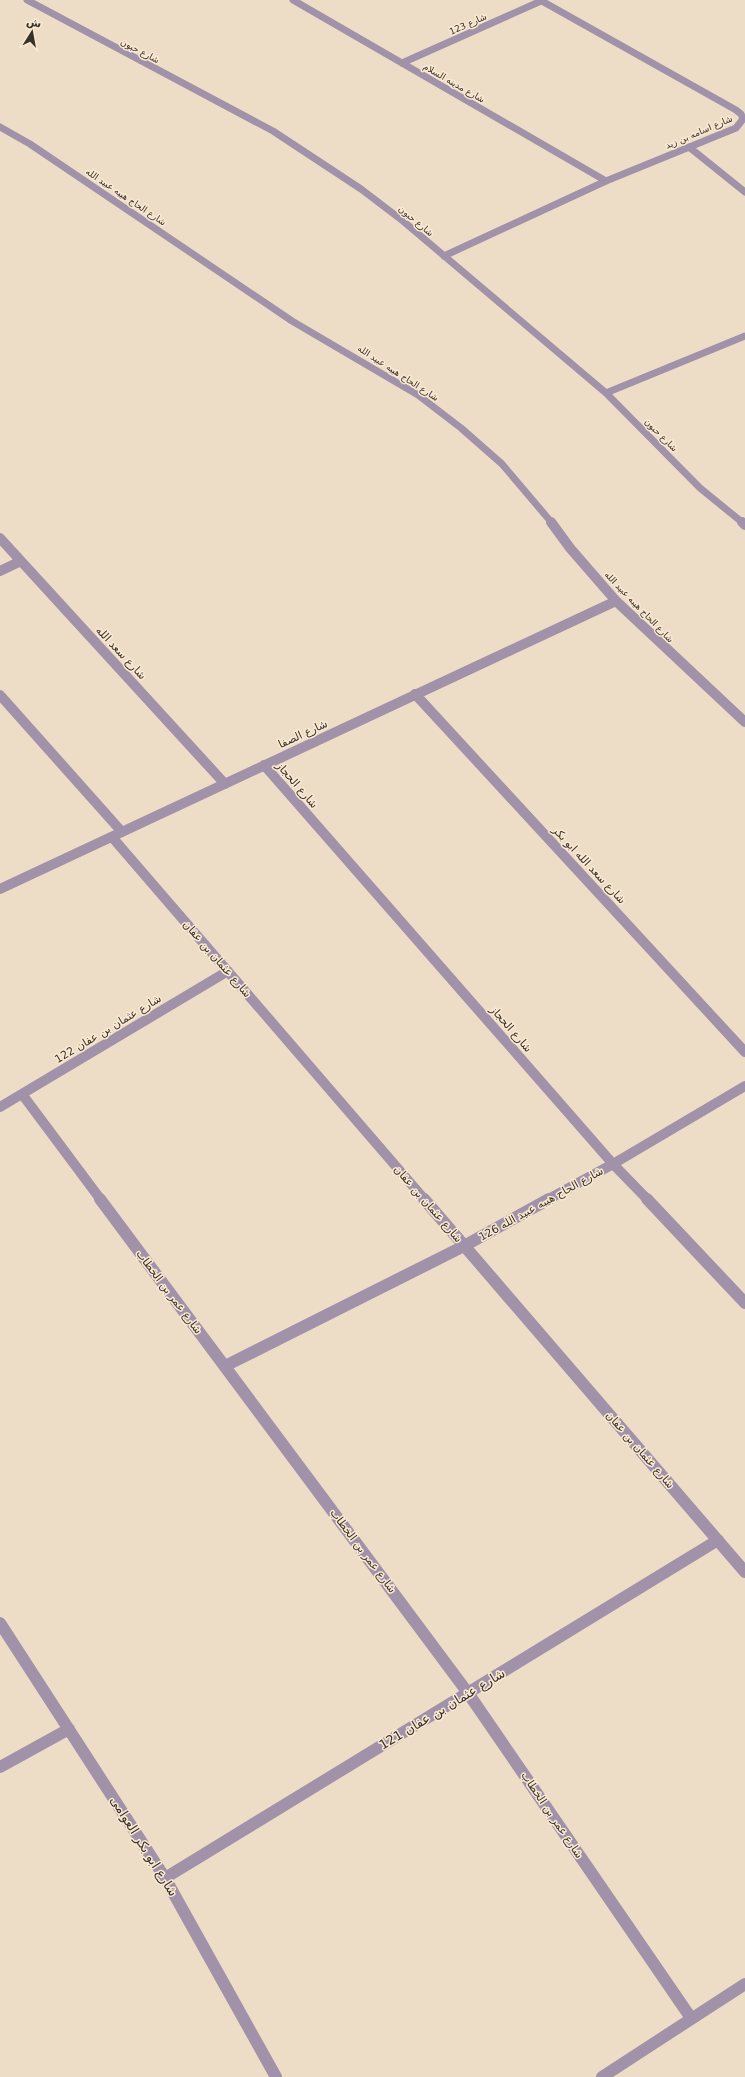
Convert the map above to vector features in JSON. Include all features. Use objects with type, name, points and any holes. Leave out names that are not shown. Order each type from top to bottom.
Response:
[{"type":"street","name":"شارع حبون","points":[[27,0],[45,11],[273,131],[318,159],[361,189],[403,221],[606,393],[700,488],[745,525]]},
{"type":"street","name":"شارع مدينه السلام","points":[[293,0],[606,181]]},
{"type":"street","name":"شارع اسامه بن زيد","points":[[444,256],[606,181],[736,128],[743,119],[741,114],[540,0]]},
{"type":"street","name":"شارع 123","points":[[402,63],[540,0]]},
{"type":"street","name":"شارع الحاج هيبه عبيد الله","points":[[0,127],[30,144],[292,321],[418,395],[455,423],[502,464],[538,505],[570,548],[616,602],[719,700],[745,722]]},
{"type":"street","points":[[689,146],[745,192]]},
{"type":"street","points":[[606,393],[745,336]]},
{"type":"street","name":"شارع سعد الله","points":[[0,538],[225,784]]},
{"type":"street","points":[[0,571],[21,561]]},
{"type":"street","name":"شارع الصفا","points":[[0,889],[415,694],[616,602]]},
{"type":"street","name":"شارع سعد الله ابو بكر","points":[[415,694],[745,1052]]},
{"type":"street","name":"شارع عثمان بن عفان","points":[[0,695],[117,834],[228,971],[745,1572]]},
{"type":"street","name":"شارع الحجاز","points":[[264,765],[614,1164],[745,1303]]},
{"type":"street","name":"شارع عثمان بن عفان 122","points":[[0,1107],[228,971]]},
{"type":"street","name":"شارع الحاج هيبه عبيد الله 126","points":[[225,1366],[464,1246],[614,1164],[745,1086]]},
{"type":"street","name":"شارع عمر بن الخطاب","points":[[22,1094],[468,1693],[691,2018]]},
{"type":"street","name":"شارع عثمان بن عفان 121","points":[[165,1878],[718,1540]]},
{"type":"street","name":"شارع ابو بكر العوامى","points":[[0,1623],[165,1878],[276,2077]]},
{"type":"street","points":[[0,1768],[69,1728]]},
{"type":"street","points":[[602,2077],[745,1984]]}]
